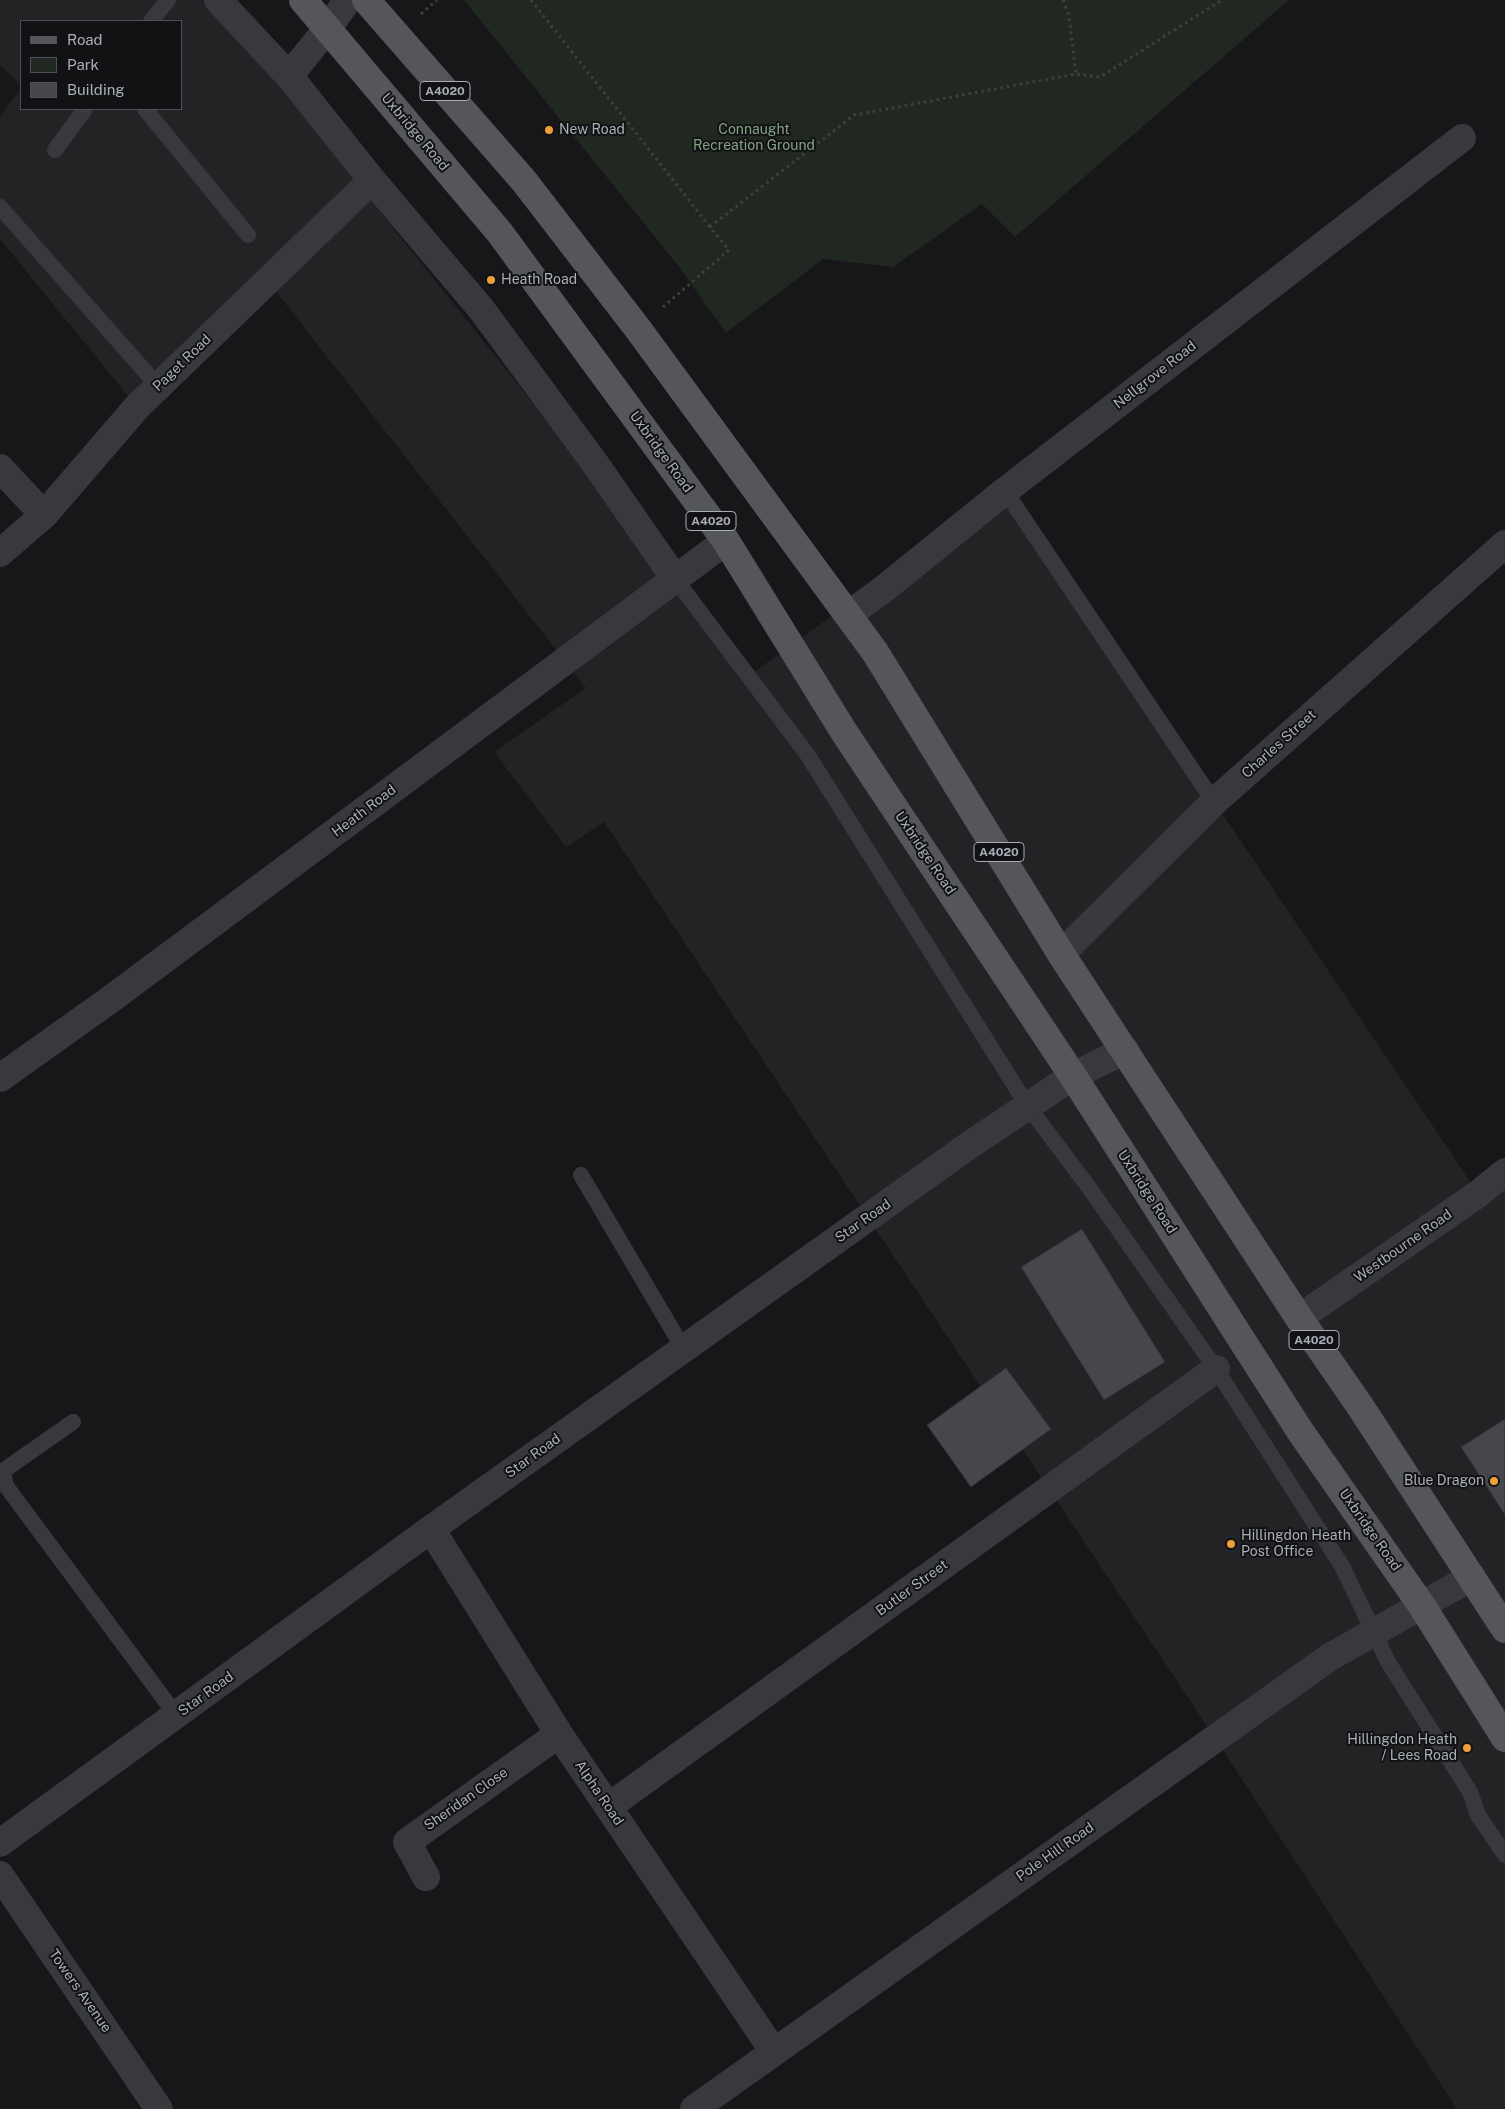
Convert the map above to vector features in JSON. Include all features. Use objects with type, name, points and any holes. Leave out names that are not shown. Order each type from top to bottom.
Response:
[{"type":"main road","name":"Uxbridge Road","points":[[303,0],[500,233],[726,541],[844,732],[1073,1076],[1300,1431],[1422,1606],[1505,1738]]},
{"type":"main road","name":"A4020","points":[[366,0],[524,181],[638,329],[848,614],[919,722],[1062,954],[1124,1050],[1505,1629]]},
{"type":"street","points":[[218,0],[289,76],[372,180],[482,310],[594,462],[676,580]]},
{"type":"street","points":[[289,76],[348,0]]},
{"type":"street","name":"Nellgrove Road","points":[[848,614],[885,588],[1005,492],[1462,138]]},
{"type":"street","name":"Paget Road","points":[[0,553],[44,515],[158,386],[372,180]]},
{"type":"street","points":[[0,468],[44,515]]},
{"type":"street","name":"Heath Road","points":[[0,1078],[110,999],[726,541]]},
{"type":"street","name":"Charles Street","points":[[1062,954],[1214,802],[1505,544]]},
{"type":"street","name":"Star Road","points":[[0,1843],[431,1529],[968,1146],[1073,1076],[1124,1050]]},
{"type":"street","name":"Westbourne Road","points":[[1299,1318],[1478,1194],[1505,1172]]},
{"type":"street","name":"Butler Street","points":[[608,1807],[1216,1369]]},
{"type":"street","name":"Alpha Road","points":[[431,1529],[559,1734],[774,2052]]},
{"type":"street","name":"Pole Hill Road","points":[[694,2109],[1322,1663],[1472,1577]]},
{"type":"street","name":"Sheridan Close","points":[[426,1877],[407,1842],[559,1734]]},
{"type":"street","name":"Towers Avenue","points":[[0,1874],[159,2109]]},
{"type":"lane","points":[[152,20],[168,0]]},
{"type":"lane","points":[[55,150],[84,110]]},
{"type":"lane","points":[[146,110],[248,235]]},
{"type":"lane","points":[[0,207],[158,386]]},
{"type":"lane","points":[[1005,492],[1214,802]]},
{"type":"lane","points":[[676,580],[807,754],[1027,1105],[1090,1189],[1216,1369],[1342,1566],[1388,1662],[1470,1792],[1478,1816],[1505,1856]]},
{"type":"lane","points":[[581,1175],[683,1348]]},
{"type":"lane","points":[[73,1422],[3,1470],[6,1486],[176,1715]]},
{"type":"path","points":[[531,0],[728,250],[638,329]]},
{"type":"path","points":[[1063,0],[1069,16],[1076,74]]},
{"type":"path","points":[[710,227],[854,115],[1076,74],[1100,77],[1222,0]]},
{"type":"shaded area","points":[[0,0],[211,0],[750,675],[1005,491],[1478,1193],[1505,1175],[1505,2109],[1457,2109],[1217,1741],[604,822],[566,847],[494,752],[586,688],[271,285],[137,407],[0,239],[0,117],[20,89],[20,110],[182,110],[182,20],[20,20],[20,84],[0,65]]},
{"type":"green space","name":"Connaught Recreation Ground","points":[[464,0],[1289,0],[1015,237],[982,204],[893,267],[823,259],[726,333],[680,268]]},
{"type":"building","points":[[1082,1229],[1165,1362],[1104,1400],[1021,1267]]},
{"type":"building","points":[[1006,1368],[1051,1429],[971,1487],[927,1425]]},
{"type":"building","name":"Blue Dragon","points":[[1505,1419],[1505,1515],[1461,1447]]},
{"type":"place","name":"New Road","points":[[549,130]]},
{"type":"place","name":"Heath Road","points":[[491,280]]},
{"type":"place","name":"Blue Dragon","points":[[1494,1481]]},
{"type":"place","name":"Hillingdon Heath Post Office","points":[[1231,1544]]},
{"type":"place","name":"Hillingdon Heath / Lees Road","points":[[1467,1748]]}]
